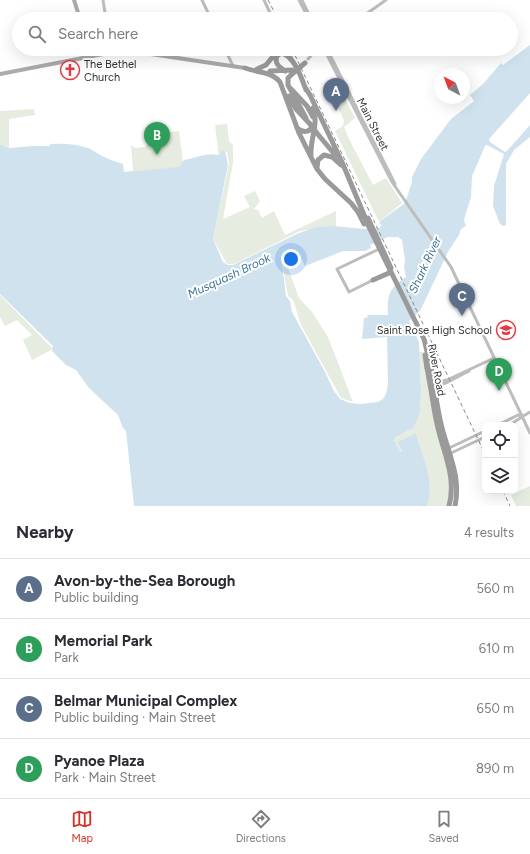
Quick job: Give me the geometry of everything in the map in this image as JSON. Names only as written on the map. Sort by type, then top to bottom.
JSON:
[{"type":"highway","points":[[257,69],[266,65],[273,56]]},
{"type":"highway","points":[[277,56],[277,64],[285,71]]},
{"type":"highway","points":[[288,56],[292,58],[314,111],[315,125],[310,143],[311,158]]},
{"type":"highway","points":[[306,61],[292,72],[288,80],[290,89],[310,124]]},
{"type":"highway","points":[[245,68],[292,72]]},
{"type":"highway","points":[[245,68],[269,74],[279,80],[297,127],[317,169],[325,179],[351,203],[367,223],[381,245],[391,266],[391,270],[386,276],[373,280]]},
{"type":"highway","points":[[270,71],[276,74],[283,81],[294,106],[335,154],[343,167]]},
{"type":"highway","points":[[305,87],[343,167],[367,223],[424,339],[429,368]]},
{"type":"highway","points":[[290,89],[310,109],[313,120],[313,126],[309,131],[302,132],[297,127]]},
{"type":"highway","points":[[317,169],[318,160],[324,156],[332,157],[343,167]]},
{"type":"highway","points":[[348,178],[367,223]]},
{"type":"highway","points":[[340,192],[350,194],[352,186]]},
{"type":"highway","name":"River Road","points":[[367,223],[377,250],[419,336],[424,350],[429,368],[437,422],[456,477],[456,506]]},
{"type":"highway","name":"River Road","points":[[447,452],[452,478],[452,491],[449,506]]},
{"type":"main road","points":[[74,0],[78,12]]},
{"type":"main road","points":[[0,74],[99,56]]},
{"type":"main road","points":[[167,56],[245,68]]},
{"type":"street","points":[[103,0],[105,12]]},
{"type":"street","points":[[202,0],[208,12]]},
{"type":"street","points":[[264,0],[270,12]]},
{"type":"street","points":[[300,0],[306,12]]},
{"type":"street","points":[[369,12],[386,0]]},
{"type":"street","points":[[228,56],[233,66]]},
{"type":"street","points":[[306,61],[311,56]]},
{"type":"street","name":"Main Street","points":[[329,56],[396,186],[448,262],[530,433]]},
{"type":"street","points":[[373,280],[349,292],[337,269],[377,250]]},
{"type":"street","points":[[432,386],[494,358]]},
{"type":"street","points":[[516,422],[520,420],[522,416],[530,412]]},
{"type":"street","points":[[504,422],[518,415],[522,416]]},
{"type":"street","points":[[447,452],[482,433]]},
{"type":"street","points":[[447,452],[482,438]]},
{"type":"shaded area","points":[[343,95],[355,118],[344,127],[373,185],[386,178],[402,203],[380,221],[378,220],[335,131],[343,126],[344,121],[335,100]]},
{"type":"shaded area","points":[[34,109],[35,115],[9,119],[9,148],[0,144],[0,111]]},
{"type":"shaded area","points":[[227,124],[229,141],[233,145],[233,162],[223,219],[250,207],[244,196],[255,191],[260,201],[254,209],[258,210],[262,218],[274,211],[285,235],[336,211],[336,226],[300,231],[234,264],[227,264],[213,239],[229,164],[227,152],[224,151],[219,156],[215,125]]},
{"type":"shaded area","points":[[179,131],[183,162],[180,169],[135,174],[124,172],[133,171],[131,145],[135,148],[145,147],[157,134]]},
{"type":"shaded area","points":[[293,256],[296,259],[287,265],[299,298],[312,312],[328,337],[353,402],[341,398],[301,325],[293,300],[288,296],[282,263]]},
{"type":"shaded area","points":[[0,295],[53,349],[32,360],[23,340],[32,335],[17,320],[5,326],[0,317]]},
{"type":"shaded area","points":[[419,352],[424,352],[434,423],[450,476],[450,490],[447,506],[427,506],[430,488],[429,478],[416,433],[402,451],[399,452],[394,440],[397,436],[410,430],[416,423],[418,417],[421,399]]},
{"type":"shaded area","points":[[530,486],[530,506],[516,506],[511,495],[518,494],[518,492]]},
{"type":"water","points":[[530,45],[530,93],[489,139],[490,142],[505,152],[530,125],[530,137],[514,150],[506,164],[506,225],[503,226],[500,224],[493,206],[494,186],[504,154],[487,145],[485,146],[472,176],[471,197],[464,220],[466,226],[461,229],[459,235],[448,252],[420,311],[409,321],[419,342],[421,391],[420,412],[412,429],[396,437],[394,440],[400,452],[402,451],[398,442],[416,433],[429,478],[430,488],[427,506],[134,506],[126,431],[123,428],[118,415],[89,388],[76,370],[66,365],[52,351],[53,346],[0,294],[0,144],[9,148],[49,146],[51,144],[70,144],[88,148],[102,156],[123,164],[124,172],[179,167],[184,160],[205,155],[218,155],[222,151],[225,151],[228,165],[213,239],[223,262],[228,265],[233,265],[299,233],[317,227],[333,226],[364,229],[380,228],[381,225],[379,222],[405,203],[412,182],[412,177],[421,159],[451,119],[474,101],[470,95],[483,84],[501,63],[503,65],[515,56],[518,56],[518,54]],"holes":[[[388,237],[398,237],[402,240],[405,260],[404,267],[406,277],[400,281],[390,293],[388,315],[367,315],[368,317],[364,318],[362,339],[387,337],[388,384],[386,394],[383,399],[378,402],[361,404],[350,403],[340,399],[334,391],[292,312],[290,301],[286,296],[282,264],[299,254],[305,266],[343,251],[365,251],[371,248],[370,245]]]},
{"type":"railway","points":[[268,0],[274,12]]},
{"type":"railway","points":[[295,56],[482,448]]},
{"type":"railway","points":[[504,494],[510,506]]},
{"type":"place","name":"The Bethel Church","points":[[70,70]]},
{"type":"place","name":"Avon-by-the-Sea Borough","points":[[336,111]]},
{"type":"place","name":"Memorial Park","points":[[157,155]]},
{"type":"place","name":"Belmar Municipal Complex","points":[[462,316]]},
{"type":"place","name":"Saint Rose High School","points":[[506,330]]},
{"type":"place","name":"Pyanoe Plaza","points":[[499,391]]},
{"type":"water label","name":"Shark River","points":[[425,265]]},
{"type":"water label","name":"Musquash Brook","points":[[229,276]]}]
